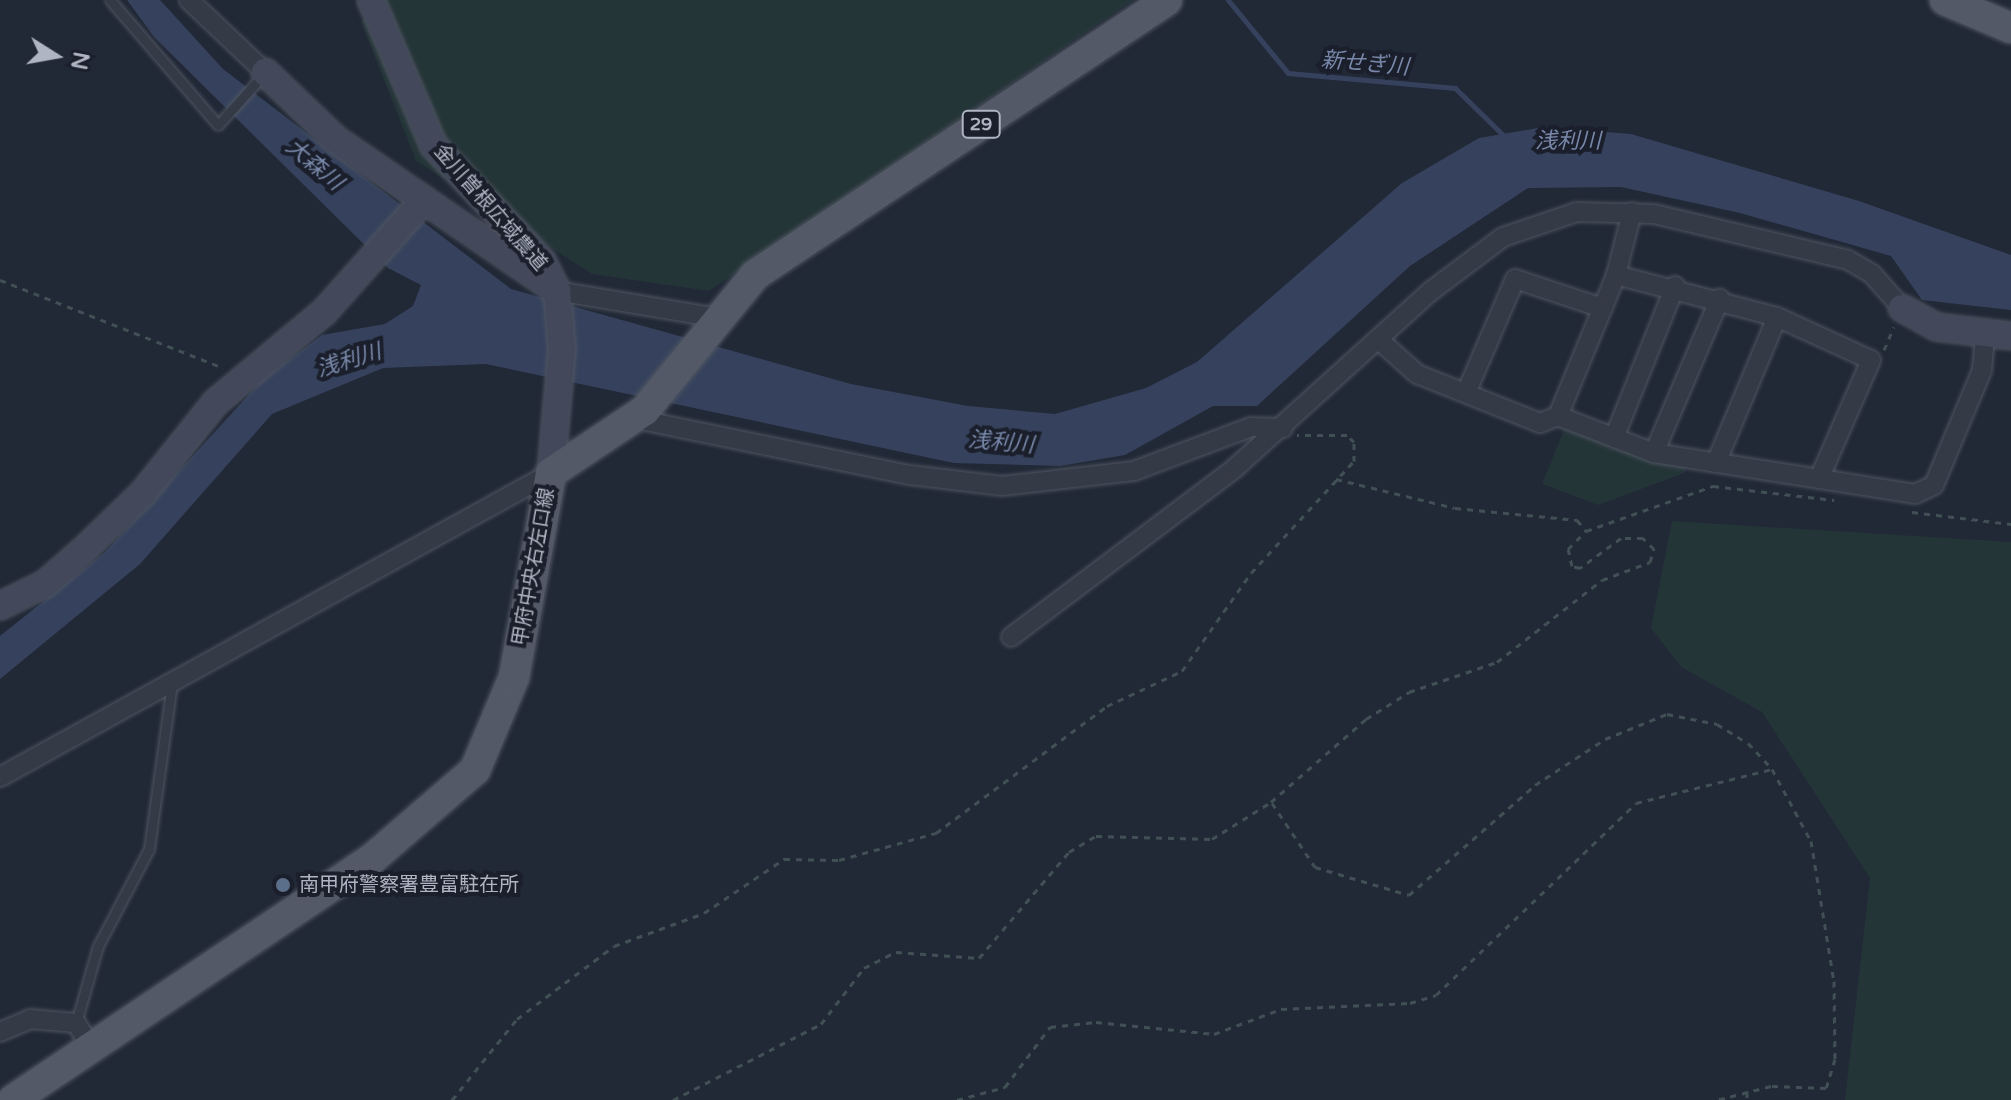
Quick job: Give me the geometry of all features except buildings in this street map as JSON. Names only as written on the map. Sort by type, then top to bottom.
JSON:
[{"type":"main road","name":"甲府中央右左口線","points":[[13,1100],[373,858],[475,770],[514,677],[551,473],[640,415],[755,275],[1167,0]]},
{"type":"main road","points":[[1945,0],[2011,28]]},
{"type":"street","points":[[189,0],[335,139],[504,260],[557,291],[715,324]]},
{"type":"street","name":"金川曽根広域農道","points":[[371,0],[434,146],[523,242],[557,291],[562,349],[551,473]]},
{"type":"street","points":[[0,606],[45,584],[84,550],[144,492],[215,403],[250,377],[325,311],[424,200]]},
{"type":"street","points":[[1011,637],[1283,428],[1379,340],[1503,237],[1577,212],[1632,212],[1848,260],[1872,274],[1902,308],[1936,327],[1998,334],[1934,485],[1915,494],[1654,453],[1558,416],[1540,423],[1417,374],[1379,340]]},
{"type":"street","points":[[1558,416],[1616,275],[1632,212]]},
{"type":"street","points":[[504,260],[523,242]]},
{"type":"street","points":[[1616,275],[1720,298],[1777,317],[1871,360],[1819,479]]},
{"type":"street","points":[[1466,393],[1515,279],[1602,308]]},
{"type":"street","points":[[1614,438],[1675,286]]},
{"type":"street","points":[[1654,453],[1720,298]]},
{"type":"street","points":[[1716,463],[1777,317]]},
{"type":"street","points":[[640,415],[924,477],[1002,486],[1134,471],[1251,427],[1283,428]]},
{"type":"street","points":[[0,777],[551,473]]},
{"type":"street","points":[[0,1032],[30,1019],[76,1023],[92,1049]]},
{"type":"lane","points":[[110,0],[218,125],[265,72]]},
{"type":"lane","points":[[76,1023],[98,946],[149,849],[172,680]]},
{"type":"path","points":[[0,280],[250,377]]},
{"type":"path","points":[[1871,360],[1880,360],[1902,308]]},
{"type":"path","points":[[452,1100],[517,1019],[614,946],[704,913],[784,859],[839,860],[936,833],[1107,706],[1182,671],[1251,573],[1354,461],[1354,442],[1347,435],[1301,437],[1283,428]]},
{"type":"path","points":[[1336,479],[1455,508],[1577,520],[1586,531]]},
{"type":"path","points":[[673,1100],[821,1024],[864,968],[896,952],[979,958],[1069,852],[1096,836],[1212,839],[1271,802],[1366,719],[1409,692],[1497,662],[1602,580],[1650,562],[1654,549],[1643,538],[1621,538],[1580,568],[1572,566],[1568,549],[1586,531],[1713,486],[1837,501]]},
{"type":"path","points":[[1899,510],[2011,524]]},
{"type":"path","points":[[1271,802],[1315,867],[1409,895],[1535,785],[1605,739],[1667,714],[1717,724],[1772,769],[1811,841],[1823,889],[1835,1059],[1826,1088],[1747,1091],[1717,1100]]},
{"type":"path","points":[[957,1100],[1005,1087],[1050,1027],[1096,1022],[1214,1034],[1281,1009],[1410,1003],[1436,995],[1636,803],[1772,769]]},
{"type":"path","points":[[1747,1091],[1747,1100]]},
{"type":"shaded area","points":[[380,0],[1133,0],[709,291],[592,274],[416,161],[361,22]]},
{"type":"shaded area","points":[[1566,425],[1686,466],[1684,473],[1598,505],[1542,484]]},
{"type":"shaded area","points":[[1672,521],[2011,542],[2011,1100],[1845,1100],[1870,878],[1762,712],[1681,667],[1651,628]]},
{"type":"water","points":[[127,0],[160,0],[223,69],[511,289],[851,384],[968,406],[1055,414],[1146,388],[1197,362],[1402,183],[1479,138],[1544,127],[1631,134],[1859,201],[2011,255],[2011,310],[1922,300],[1891,256],[1740,213],[1621,187],[1528,188],[1410,266],[1257,406],[1213,406],[1125,455],[1060,466],[954,463],[486,364],[383,368],[272,414],[140,564],[0,679],[0,636],[105,552],[263,379],[322,335],[385,324],[413,306],[421,285],[388,268],[154,37]]},
{"type":"waterway","name":"新せぎ川","points":[[1228,0],[1288,73],[1455,88],[1504,136]]},
{"type":"place","name":"南甲府警察署豊富駐在所","points":[[283,885]]},
{"type":"water label","name":"浅利川","points":[[1568,142]]},
{"type":"water label","name":"大森川","points":[[314,165]]},
{"type":"water label","name":"浅利川","points":[[349,361]]},
{"type":"water label","name":"浅利川","points":[[1001,443]]}]
